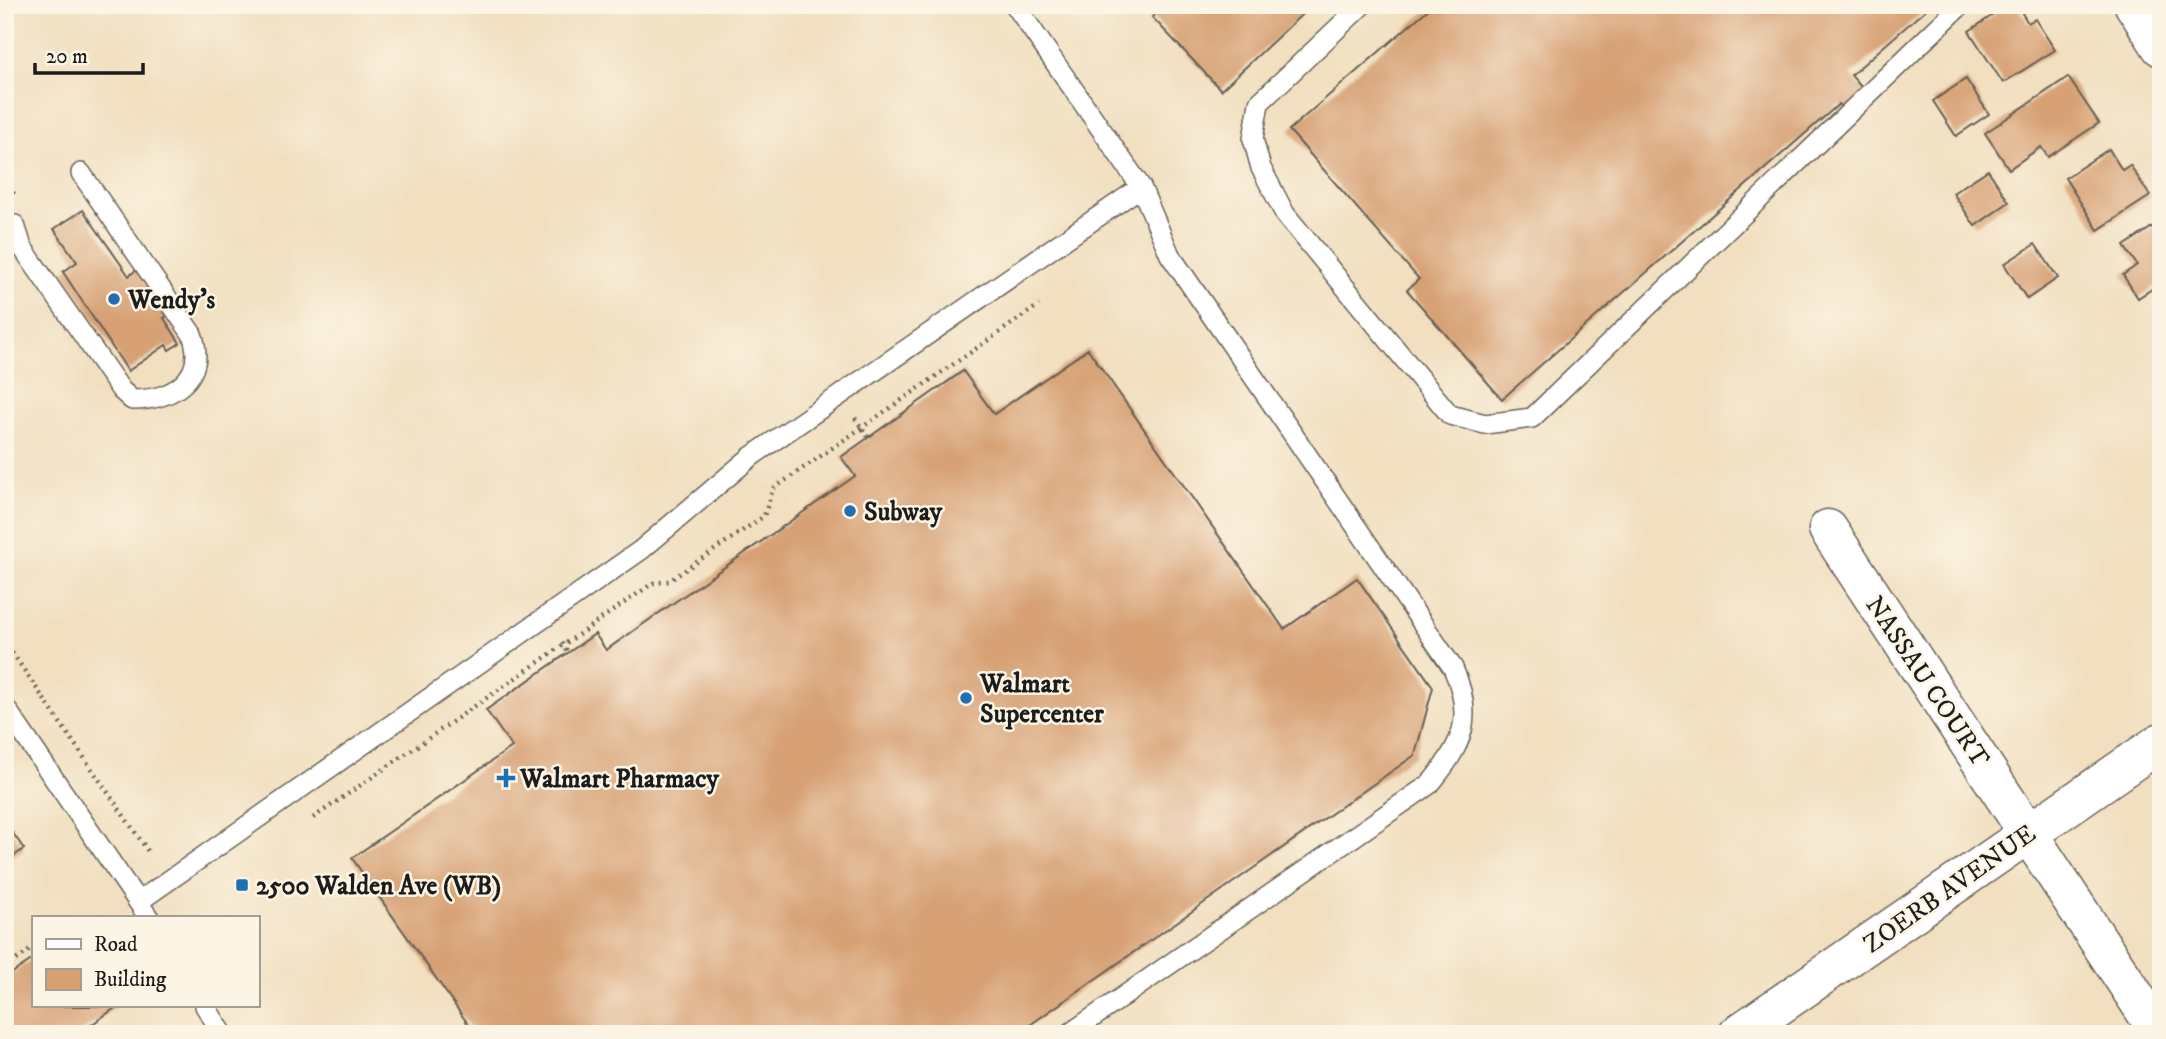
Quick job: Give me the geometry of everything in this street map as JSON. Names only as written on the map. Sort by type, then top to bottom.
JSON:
[{"type":"street","points":[[2134,5],[2161,47]]},
{"type":"street","name":"NASSAU COURT","points":[[1828,529],[2160,1034]]},
{"type":"street","name":"ZOERB AVENUE","points":[[1738,1034],[2161,742]]},
{"type":"lane","points":[[1015,5],[1141,187],[1170,255],[1453,668],[1464,692],[1465,723],[1454,755],[1430,784],[1069,1034]]},
{"type":"lane","points":[[1362,5],[1259,103],[1253,139],[1261,168],[1285,214],[1450,415],[1485,424],[1532,418],[1961,5]]},
{"type":"lane","points":[[15,225],[28,257],[121,390],[132,400],[152,400],[187,380],[197,365],[198,350],[192,334],[81,173]]},
{"type":"lane","points":[[5,707],[143,910],[641,550],[752,456],[1141,187]]},
{"type":"lane","points":[[206,1007],[223,1034]]},
{"type":"path","points":[[5,181],[17,198]]},
{"type":"path","points":[[311,820],[653,583],[669,581],[740,533],[764,516],[773,489],[1039,305]]},
{"type":"path","points":[[849,409],[868,437]]},
{"type":"path","points":[[735,528],[740,533]]},
{"type":"path","points":[[5,633],[11,651],[148,850]]},
{"type":"path","points":[[5,968],[32,949]]},
{"type":"building","points":[[1164,5],[1312,5],[1221,90],[1152,17]]},
{"type":"building","points":[[1433,5],[1931,5],[1851,75],[1866,93],[1845,112],[1839,104],[1502,399],[1407,290],[1419,279],[1289,130]]},
{"type":"building","points":[[2008,5],[2017,5],[2028,23],[2035,19],[2055,50],[2003,83],[1969,31]]},
{"type":"building","points":[[2068,77],[2099,123],[2048,157],[2041,147],[2009,169],[1985,133]]},
{"type":"building","points":[[1966,79],[1989,114],[1956,136],[1933,101]]},
{"type":"building","points":[[2109,149],[2122,170],[2130,165],[2150,196],[2098,230],[2065,178]]},
{"type":"building","points":[[1988,170],[2009,202],[1975,226],[1953,193]]},
{"type":"building","name":"Wendy's","points":[[83,210],[129,276],[136,270],[148,288],[142,292],[155,310],[161,307],[167,316],[164,318],[180,343],[169,350],[166,345],[128,371],[63,272],[77,262],[54,229]]},
{"type":"building","points":[[2161,221],[2161,283],[2138,298],[2123,275],[2137,265],[2124,246]]},
{"type":"building","points":[[2035,244],[2058,278],[2027,299],[2004,264]]},
{"type":"building","name":"Walmart Supercenter","points":[[1088,349],[1284,629],[1357,578],[1433,687],[1415,755],[1017,1034],[475,1034],[352,858],[512,747],[486,710],[595,634],[606,650],[855,476],[841,457],[963,371],[994,414]]},
{"type":"building","points":[[5,822],[24,849],[5,862]]},
{"type":"building","points":[[32,960],[32,1007],[117,1007],[78,1034],[5,1034],[5,978]]},
{"type":"place","name":"Wendy's","points":[[114,299]]},
{"type":"place","name":"Subway","points":[[850,511]]},
{"type":"place","name":"Walmart Supercenter","points":[[966,698]]},
{"type":"place","name":"Walmart Pharmacy","points":[[506,778]]},
{"type":"place","name":"2500 Walden Ave (WB)","points":[[242,885]]}]
